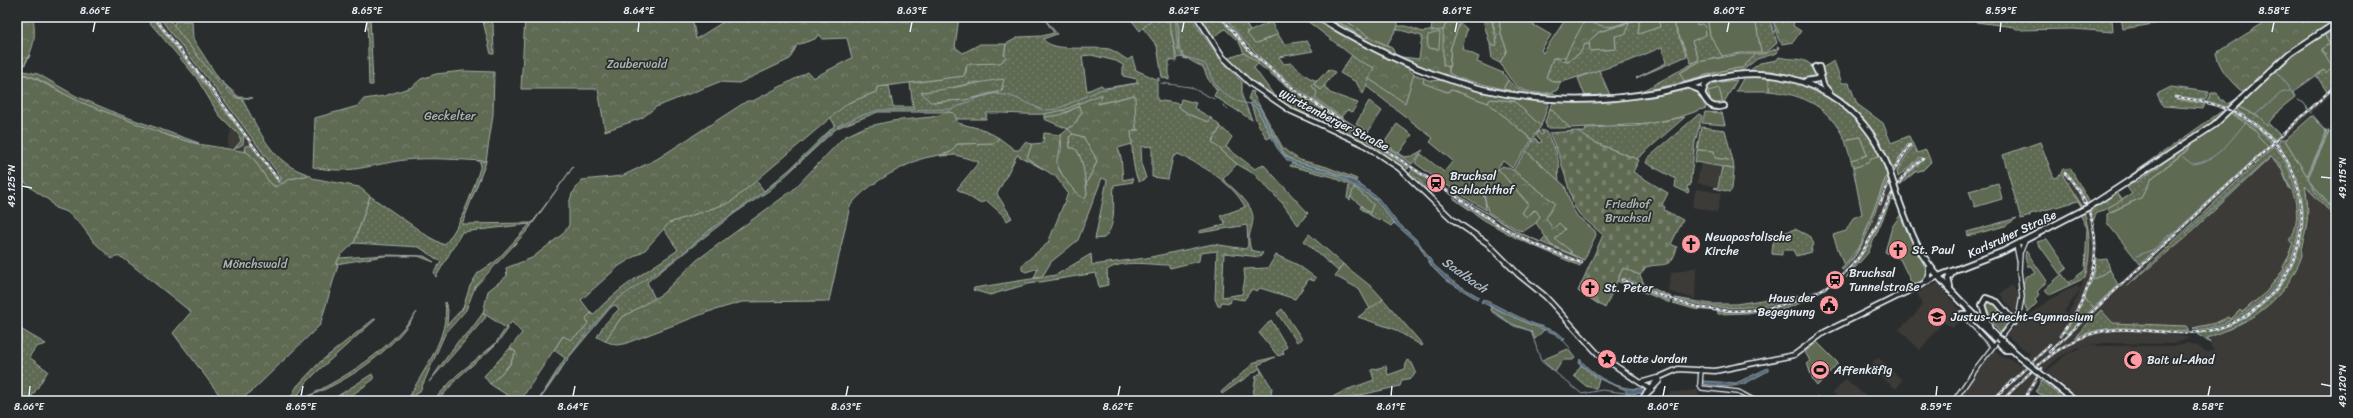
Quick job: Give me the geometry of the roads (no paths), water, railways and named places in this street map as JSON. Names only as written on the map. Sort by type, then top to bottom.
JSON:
[{"type":"main road","name":"Württemberger Straße","points":[[1197,17],[1223,57],[1251,84],[1291,111],[1363,144],[1399,168],[1452,219],[1487,244],[1519,275],[1545,296],[1598,354],[1619,370],[1642,382],[1649,390]]},
{"type":"main road","points":[[1318,17],[1361,43],[1410,67],[1471,87],[1510,95],[1554,99],[1585,99],[1645,94],[1734,76],[1764,74],[1802,81],[1830,94],[1842,102],[1865,126],[1880,149],[1888,167],[1907,223],[1928,264],[1996,338]]},
{"type":"main road","name":"Karlsruher Straße","points":[[1939,276],[2017,245],[2099,201],[2214,125],[2289,54],[2336,23]]},
{"type":"main road","points":[[1802,81],[1818,79],[1819,74],[1817,67],[1823,85],[1830,94]]},
{"type":"main road","points":[[1702,94],[1705,85],[1711,80]]},
{"type":"main road","points":[[1688,86],[1700,90],[1708,104],[1715,107],[1724,106]]},
{"type":"main road","points":[[1923,285],[1929,276],[1928,264]]},
{"type":"main road","points":[[1952,290],[1948,279],[1956,270]]},
{"type":"main road","points":[[1640,401],[1660,377],[1666,373],[1683,368],[1724,369],[1794,355],[1826,332],[1939,276]]},
{"type":"main road","points":[[1990,330],[1982,305],[1986,298],[1997,302],[2014,322]]},
{"type":"main road","points":[[1962,314],[1969,314],[2000,342],[2075,401]]},
{"type":"main road","points":[[1649,390],[1666,373]]},
{"type":"main road","points":[[1642,382],[1660,377]]},
{"type":"street","points":[[2018,258],[2025,241]]},
{"type":"street","points":[[2017,245],[2020,252]]},
{"type":"street","points":[[1954,401],[1992,346],[2014,322],[2019,313],[2022,298],[2017,245]]},
{"type":"street","points":[[2005,250],[2013,251],[2018,258]]},
{"type":"street","points":[[1962,314],[1992,346]]},
{"type":"street","points":[[1701,369],[1700,385],[1704,389],[1738,392],[1755,401]]},
{"type":"water","points":[[1250,102],[1259,106],[1278,146],[1285,156],[1296,162],[1324,169],[1355,181],[1378,198],[1396,221],[1418,241],[1434,265],[1452,281],[1479,297],[1477,299],[1444,279],[1432,267],[1419,245],[1394,223],[1375,199],[1336,175],[1297,165],[1287,160],[1277,148],[1257,108],[1251,105]]},
{"type":"water","points":[[1483,299],[1529,322],[1557,332],[1565,339],[1562,341],[1556,334],[1529,324],[1481,302]]},
{"type":"water","points":[[1580,359],[1593,372],[1608,382],[1626,388],[1644,388],[1642,393],[1626,394],[1626,390],[1599,379],[1579,363]]},
{"type":"water","points":[[1768,368],[1768,371],[1744,384],[1727,387],[1703,384],[1702,381],[1736,383]]},
{"type":"waterway","name":"Saalbach","points":[[1175,17],[1179,52],[1205,64],[1213,81],[1224,94],[1239,102],[1250,104]]},
{"type":"waterway","points":[[1771,17],[1779,33]]},
{"type":"waterway","points":[[2277,71],[2295,97]]},
{"type":"waterway","points":[[1046,110],[1057,109],[1100,90],[1139,83]]},
{"type":"waterway","points":[[1161,83],[1190,87],[1214,99]]},
{"type":"waterway","points":[[2323,96],[2336,83]]},
{"type":"waterway","points":[[2255,115],[2281,93],[2290,91]]},
{"type":"waterway","points":[[838,126],[859,116],[879,110],[952,109],[990,93],[1011,96],[1043,110]]},
{"type":"waterway","points":[[2298,100],[2304,103],[2308,110]]},
{"type":"waterway","points":[[1223,105],[1228,109]]},
{"type":"waterway","points":[[2313,115],[2327,132],[2308,178],[2315,192],[2331,208]]},
{"type":"waterway","points":[[2183,157],[2192,164],[2200,163],[2208,159],[2222,149],[2245,123]]},
{"type":"waterway","points":[[683,253],[711,229],[784,177],[834,128]]},
{"type":"waterway","points":[[2186,233],[2271,156],[2280,164],[2290,188]]},
{"type":"waterway","points":[[2137,256],[2154,249],[2176,230]]},
{"type":"waterway","points":[[589,330],[614,302],[680,255]]},
{"type":"waterway","points":[[1490,305],[1492,312],[1514,326],[1531,331],[1541,361],[1582,394],[1602,390],[1625,393]]},
{"type":"waterway","points":[[538,401],[586,333]]},
{"type":"waterway","name":"Saalbach","points":[[1563,340],[1570,348]]},
{"type":"waterway","name":"Saalbach","points":[[1817,397],[1823,401]]},
{"type":"railway","points":[[154,17],[219,99],[279,181]]},
{"type":"railway","points":[[1221,17],[1250,51],[1295,90],[1499,225],[1534,244],[1582,263]]},
{"type":"railway","points":[[2049,352],[2336,85]]},
{"type":"railway","points":[[2002,401],[2041,363],[2052,354],[2075,340],[2088,335],[2112,330],[2184,333],[2204,331],[2224,326],[2242,318],[2258,307],[2272,294],[2283,278],[2293,260],[2299,241],[2302,215],[2301,202],[2295,177],[2290,165],[2276,144],[2266,133],[2243,116],[2230,110],[2204,102],[2175,97]]},
{"type":"railway","points":[[1880,204],[1893,172],[1910,145]]},
{"type":"railway","points":[[1622,280],[1678,302],[1697,307],[1719,310],[1743,310],[1767,308],[1790,303],[1812,294],[1832,283],[1850,268],[1871,237],[1888,201],[1902,178],[1923,159]]},
{"type":"railway","points":[[2060,336],[2084,296],[2091,276],[2095,255],[2094,234],[2090,214],[2080,193],[2065,173]]},
{"type":"railway","points":[[2010,383],[2050,345]]},
{"type":"railway","points":[[2025,398],[2042,368]]},
{"type":"railway","points":[[1992,401],[2013,380]]},
{"type":"place","name":"Bruchsal Schlachthof","points":[[1436,183]]},
{"type":"place","name":"Neuapostolische Kirche","points":[[1691,244]]},
{"type":"place","name":"St. Paul","points":[[1898,250]]},
{"type":"place","name":"Bruchsal Tunnelstraße","points":[[1835,280]]},
{"type":"place","name":"St. Peter","points":[[1590,288]]},
{"type":"place","name":"Haus der Begegnung","points":[[1829,305]]},
{"type":"place","name":"Justus-Knecht-Gymnasium","points":[[1937,317]]},
{"type":"place","name":"Lotte Jordan","points":[[1607,359]]},
{"type":"place","name":"Bait ul-Ahad","points":[[2133,360]]},
{"type":"place","name":"Affenkäfig","points":[[1820,370]]},
{"type":"park label","name":"Zauberwald","points":[[637,64]]},
{"type":"park label","name":"Geckelter","points":[[450,116]]},
{"type":"park label","name":"Friedhof Bruchsal","points":[[1628,211]]},
{"type":"park label","name":"Mönchswald","points":[[255,264]]}]
